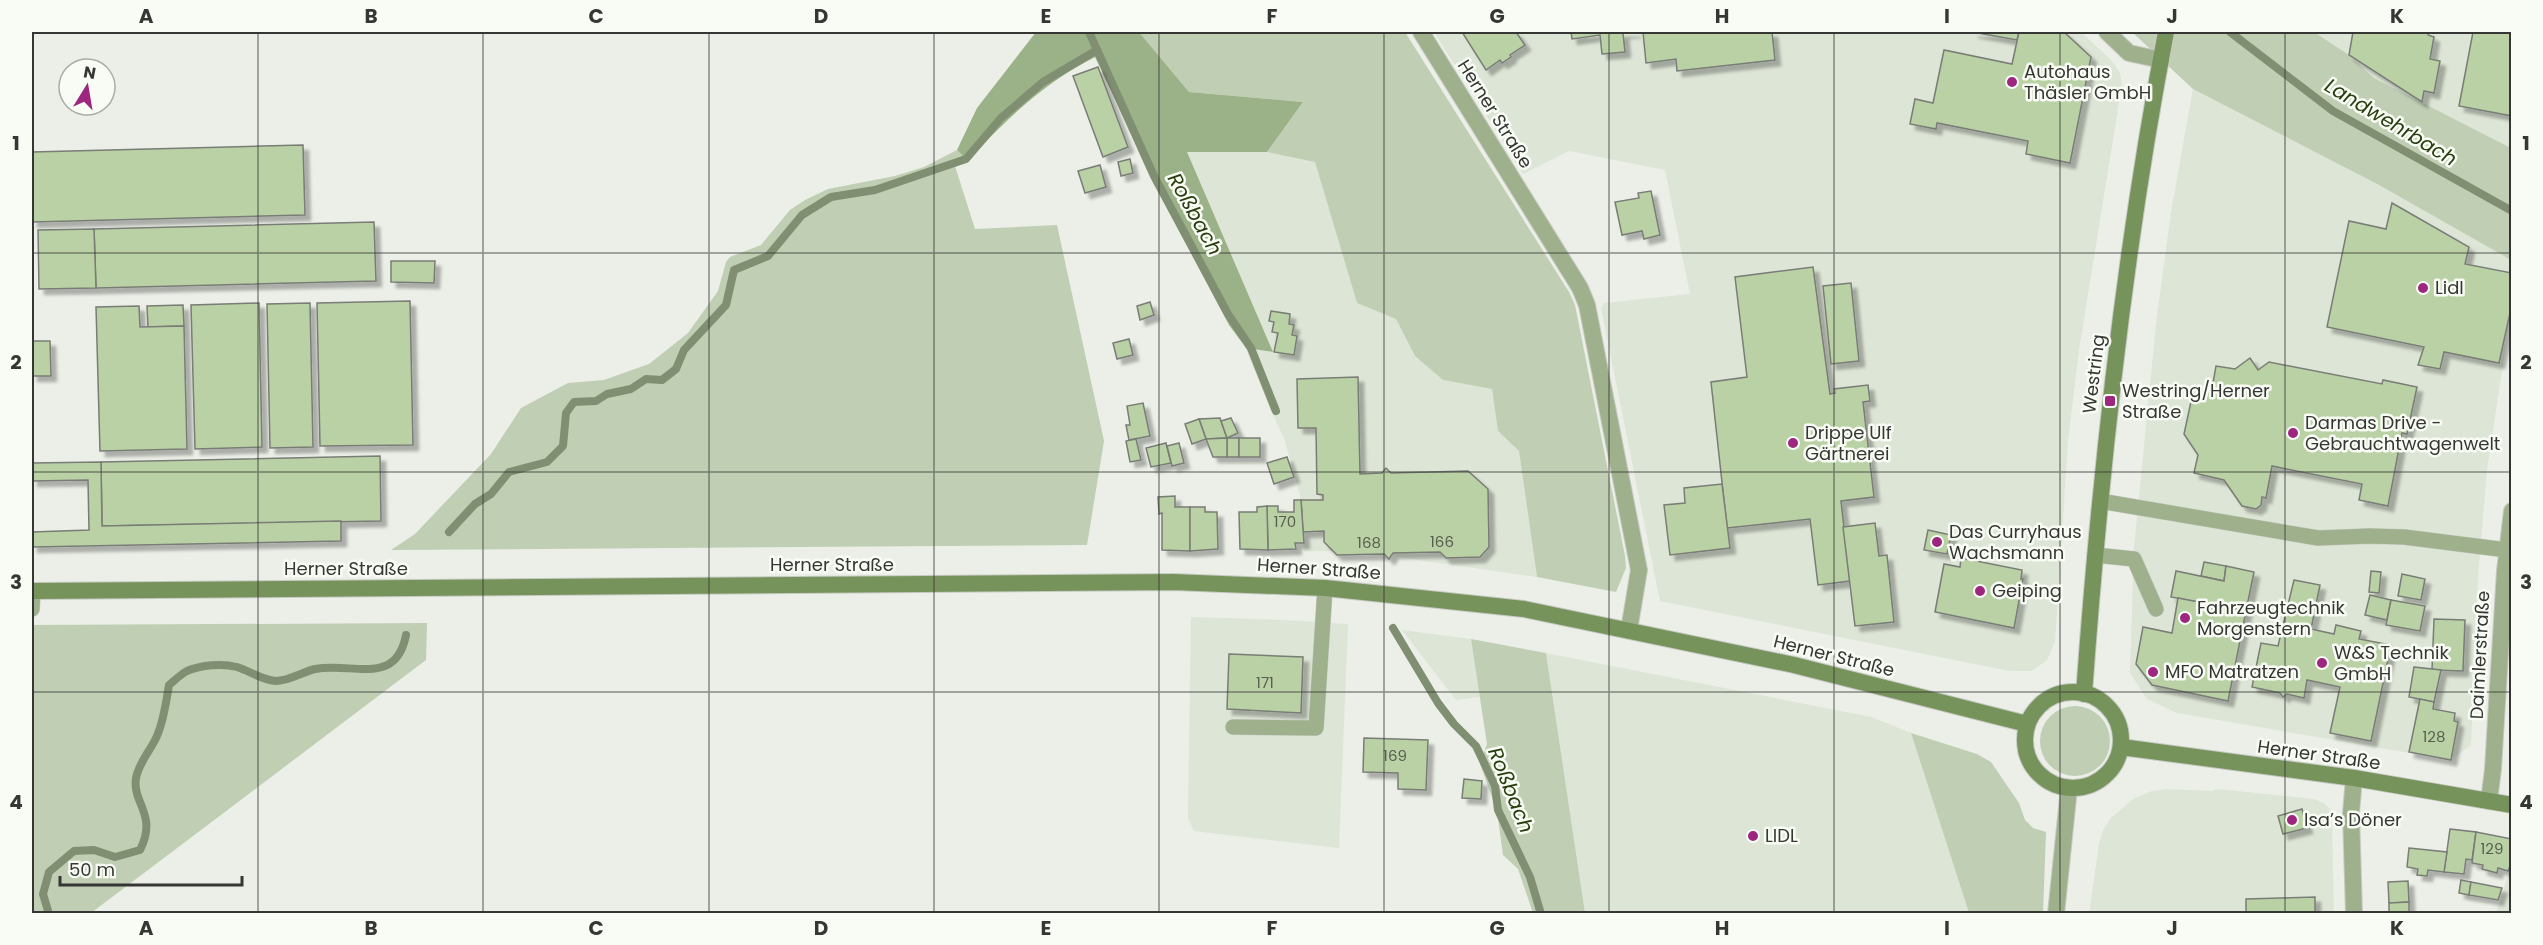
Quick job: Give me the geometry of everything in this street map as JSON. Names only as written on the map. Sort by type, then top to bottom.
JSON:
[{"type":"main road","name":"Westring","points":[[2084,694],[2100,501],[2124,282],[2165,36]]},
{"type":"main road","name":"Herner Straße","points":[[32,591],[1152,582],[1325,588],[1515,608],[1629,630],[1794,665],[2027,724]]},
{"type":"main road","points":[[2065,693],[2084,694],[2098,699],[2115,716],[2120,727],[2121,747],[2115,765],[2106,776],[2093,784],[2079,789],[2054,785],[2045,780],[2031,765],[2025,745],[2027,724],[2034,711],[2045,701],[2065,693]]},
{"type":"main road","name":"Herner Straße","points":[[2121,747],[2354,778],[2511,805]]},
{"type":"street","name":"Herner Straße","points":[[1421,32],[1580,288],[1587,305],[1639,570],[1629,630]]},
{"type":"street","points":[[2107,32],[2130,53],[2161,60]]},
{"type":"street","name":"Daimlerstraße","points":[[2489,801],[2511,511]]},
{"type":"street","points":[[2354,778],[2351,813],[2354,914]]},
{"type":"street","points":[[2056,914],[2068,788]]},
{"type":"lane","points":[[2100,501],[2318,538],[2404,537],[2507,550]]},
{"type":"lane","points":[[2095,555],[2134,559],[2156,609]]},
{"type":"lane","points":[[1233,727],[1316,728],[1325,588]]},
{"type":"lane","points":[[32,591],[32,609]]},
{"type":"shaded area","points":[[1434,32],[2081,32],[2111,60],[2120,73],[2122,84],[2079,350],[2068,441],[2055,642],[2047,660],[2032,671],[2009,671],[1660,601],[1601,308],[1604,303],[1690,294],[1665,170],[1569,151],[1523,174]]},
{"type":"shaded area","points":[[2314,32],[2511,32],[2511,148],[2374,78],[2349,55]]},
{"type":"shaded area","points":[[2193,89],[2379,185],[2511,260],[2511,311],[2487,470],[2478,577],[2471,745],[2451,760],[2177,713],[2147,699],[2130,673],[2134,548],[2156,324],[2171,212]]},
{"type":"shaded area","points":[[1186,151],[1267,152],[1315,162],[1357,303],[1396,319],[1415,356],[1443,380],[1492,389],[1498,431],[1519,451],[1537,577],[1391,556],[1389,559],[1385,555],[1337,555],[1332,551],[1304,551],[1300,495],[1284,438],[1272,413],[1280,409],[1255,349],[1273,352]]},
{"type":"shaded area","points":[[1191,617],[1348,624],[1339,848],[1194,831],[1188,818]]},
{"type":"shaded area","points":[[1402,630],[1471,639],[1480,697],[1456,700]]},
{"type":"shaded area","points":[[1546,653],[1871,717],[1911,733],[1969,913],[1585,913]]},
{"type":"shaded area","points":[[2167,789],[2212,791],[2217,789],[2314,799],[2324,803],[2330,809],[2332,824],[2334,913],[2089,914],[2103,830],[2111,818],[2133,799],[2152,791]]},
{"type":"shaded area","points":[[2511,866],[2511,913],[2496,913]]},
{"type":"green space","points":[[1036,32],[1139,32],[1189,92],[1303,102],[1267,152],[1187,152],[1273,352],[1246,348],[1229,325],[1161,196],[1095,57],[1042,90],[968,161],[957,150],[977,108]]},
{"type":"green space","points":[[1139,32],[1405,32],[1575,305],[1625,556],[1626,568],[1616,592],[1537,577],[1519,451],[1498,431],[1492,389],[1443,380],[1415,356],[1396,319],[1357,303],[1315,162],[1267,152],[1303,102],[1189,92]]},
{"type":"green space","points":[[2132,32],[2314,32],[2349,55],[2374,78],[2511,148],[2511,260],[2379,185],[2193,89]]},
{"type":"green space","points":[[957,150],[968,161],[955,166],[975,229],[1057,225],[1104,441],[1087,545],[391,550],[415,534],[491,454],[521,408],[568,383],[604,380],[649,364],[688,333],[718,291],[726,262],[730,257],[761,245],[790,210],[828,189],[895,176],[924,167]]},
{"type":"green space","points":[[1246,348],[1255,349],[1280,409],[1272,413]]},
{"type":"green space","points":[[427,623],[426,660],[91,913],[32,913],[32,625]]},
{"type":"green space","points":[[1471,639],[1546,653],[1585,913],[1533,913],[1518,869],[1503,855],[1497,811],[1480,764],[1487,744]]},
{"type":"green space","points":[[2082,706],[2095,712],[2104,721],[2108,727],[2110,741],[2108,755],[2100,766],[2089,774],[2068,776],[2050,766],[2042,755],[2040,734],[2050,716],[2061,708]]},
{"type":"green space","points":[[1911,733],[1977,754],[1991,762],[2019,803],[2025,820],[2033,828],[2046,832],[2043,913],[1969,913]]},
{"type":"building","points":[[1462,32],[1516,32],[1525,45],[1502,63],[1500,60],[1486,70]]},
{"type":"building","points":[[1571,32],[1636,32],[1623,33],[1625,52],[1602,54],[1600,35],[1572,39]]},
{"type":"building","points":[[1643,32],[1772,32],[1775,60],[1677,71],[1676,59],[1646,63]]},
{"type":"building","points":[[1972,32],[2019,32],[2017,40]]},
{"type":"building","name":"Autohaus Thäsler GmbH","points":[[2019,32],[2064,32],[2091,57],[2070,163],[2026,154],[2028,141],[1937,123],[1936,129],[1910,124],[1915,99],[1933,103],[1944,50],[2012,64]]},
{"type":"building","points":[[2353,32],[2428,32],[2428,35],[2434,37],[2430,59],[2440,61],[2434,93],[2424,91],[2422,102],[2349,55]]},
{"type":"building","points":[[2473,32],[2512,32],[2512,116],[2459,106]]},
{"type":"building","points":[[1098,67],[1128,147],[1103,157],[1073,76]]},
{"type":"building","points":[[303,145],[305,215],[32,222],[32,152]]},
{"type":"building","points":[[1130,159],[1133,173],[1121,176],[1118,162]]},
{"type":"building","points":[[1100,165],[1106,187],[1085,193],[1078,171]]},
{"type":"building","points":[[1651,191],[1660,235],[1644,239],[1642,231],[1622,235],[1615,202],[1639,198],[1638,193]]},
{"type":"building","name":"Lidl","points":[[2392,203],[2469,247],[2465,264],[2512,273],[2512,304],[2499,363],[2444,352],[2440,369],[2418,365],[2424,347],[2327,327],[2349,221],[2386,229]]},
{"type":"building","points":[[374,222],[376,281],[96,288],[94,229]]},
{"type":"building","points":[[94,229],[96,288],[39,289],[38,230]]},
{"type":"building","points":[[391,261],[435,261],[434,283],[391,282]]},
{"type":"building","name":"Drippe Ulf Gärtnerei","points":[[1813,267],[1830,394],[1835,393],[1834,389],[1868,385],[1870,401],[1863,402],[1874,497],[1841,501],[1850,581],[1818,585],[1810,519],[1727,528],[1711,382],[1747,377],[1735,277]]},
{"type":"building","points":[[1851,283],[1859,361],[1831,364],[1823,286]]},
{"type":"building","points":[[410,301],[413,445],[320,446],[317,303]]},
{"type":"building","points":[[1150,302],[1154,315],[1140,320],[1137,306]]},
{"type":"building","points":[[259,303],[262,447],[195,449],[191,305]]},
{"type":"building","points":[[310,303],[313,447],[270,448],[267,304]]},
{"type":"building","points":[[183,305],[184,326],[148,327],[147,306]]},
{"type":"building","points":[[139,306],[140,327],[184,326],[187,449],[100,451],[96,307]]},
{"type":"building","points":[[1271,311],[1290,314],[1289,324],[1294,325],[1292,335],[1297,336],[1294,355],[1274,352],[1278,333],[1272,332],[1274,322],[1269,321]]},
{"type":"building","points":[[1129,339],[1133,355],[1117,359],[1113,343]]},
{"type":"building","points":[[32,341],[50,341],[51,376],[32,376]]},
{"type":"building","name":"Darmas Drive - Gebrauchtwagenwelt","points":[[2250,358],[2258,370],[2269,362],[2382,384],[2383,380],[2417,387],[2407,434],[2402,433],[2388,506],[2359,500],[2362,484],[2272,466],[2266,498],[2262,497],[2261,505],[2256,509],[2242,506],[2224,480],[2194,473],[2198,455],[2184,434],[2192,397],[2213,383],[2216,366],[2235,369]]},
{"type":"building","points":[[1358,377],[1360,474],[1382,473],[1386,468],[1391,473],[1468,471],[1488,489],[1489,547],[1480,557],[1446,558],[1440,552],[1393,553],[1389,559],[1384,554],[1337,555],[1324,542],[1324,531],[1303,532],[1301,500],[1323,500],[1323,495],[1317,494],[1316,428],[1298,428],[1297,379]]},
{"type":"building","points":[[1143,403],[1150,436],[1129,440],[1126,425],[1130,425],[1127,406]]},
{"type":"building","points":[[1220,418],[1227,438],[1206,439],[1199,419]]},
{"type":"building","points":[[1231,418],[1238,433],[1227,438],[1221,421]]},
{"type":"building","points":[[1199,419],[1206,439],[1192,444],[1185,424]]},
{"type":"building","points":[[1227,438],[1239,438],[1239,457],[1227,457]]},
{"type":"building","points":[[1227,438],[1227,457],[1213,457],[1206,439]]},
{"type":"building","points":[[1239,438],[1260,438],[1260,457],[1239,457]]},
{"type":"building","points":[[1136,439],[1141,460],[1130,462],[1126,441]]},
{"type":"building","points":[[1166,443],[1171,463],[1151,467],[1146,448]]},
{"type":"building","points":[[1179,443],[1184,463],[1172,466],[1167,446]]},
{"type":"building","points":[[380,456],[381,521],[102,526],[101,462]]},
{"type":"building","points":[[1287,457],[1294,477],[1274,484],[1267,463]]},
{"type":"building","points":[[101,462],[102,526],[341,521],[341,541],[32,547],[32,532],[89,530],[88,480],[32,481],[32,463]]},
{"type":"building","points":[[1722,484],[1730,548],[1670,555],[1664,505],[1685,503],[1684,488]]},
{"type":"building","points":[[1175,496],[1175,507],[1190,507],[1190,551],[1162,550],[1162,513],[1159,514],[1158,497]]},
{"type":"building","points":[[1294,500],[1301,500],[1304,543],[1295,543],[1296,549],[1268,550],[1267,506],[1278,506],[1278,512],[1294,512]]},
{"type":"building","points":[[1267,506],[1268,550],[1240,549],[1239,512],[1257,512],[1257,507]]},
{"type":"building","points":[[1190,507],[1205,507],[1205,512],[1217,512],[1218,549],[1190,551]]},
{"type":"building","points":[[1875,523],[1879,556],[1887,555],[1894,622],[1855,626],[1843,527]]},
{"type":"building","name":"Das Curryhaus Wachsmann","points":[[1928,530],[1951,535],[1947,554],[1924,550]]},
{"type":"building","name":"Geiping","points":[[1961,558],[2022,570],[2021,579],[2023,579],[2014,628],[1935,612],[1944,564],[1960,567]]},
{"type":"building","points":[[2204,562],[2226,566],[2224,581],[2201,576]]},
{"type":"building","points":[[2226,566],[2254,572],[2246,611],[2171,597],[2176,571],[2224,581]]},
{"type":"building","points":[[2371,571],[2381,572],[2379,593],[2369,592]]},
{"type":"building","points":[[2402,574],[2425,579],[2421,600],[2398,596]]},
{"type":"building","name":"W&S Technik GmbH","points":[[2294,580],[2320,585],[2311,629],[2334,634],[2336,625],[2361,631],[2359,639],[2391,645],[2371,741],[2330,733],[2340,687],[2307,680],[2304,698],[2287,694],[2283,697],[2280,693],[2252,687],[2261,643],[2278,646]]},
{"type":"building","points":[[2370,595],[2391,600],[2387,620],[2365,615]]},
{"type":"building","points":[[2178,598],[2246,611],[2228,701],[2152,685],[2136,664],[2143,627],[2172,633]]},
{"type":"building","points":[[2391,600],[2425,606],[2420,631],[2386,625]]},
{"type":"building","points":[[2434,619],[2465,620],[2463,671],[2432,670]]},
{"type":"building","points":[[1229,654],[1303,657],[1301,713],[1227,709]]},
{"type":"building","points":[[2414,667],[2441,670],[2434,702],[2409,697]]},
{"type":"building","points":[[2420,699],[2434,702],[2433,709],[2455,713],[2454,721],[2458,722],[2451,760],[2409,752]]},
{"type":"building","points":[[1364,738],[1428,740],[1426,790],[1398,789],[1398,773],[1363,772]]},
{"type":"building","points":[[1464,779],[1482,781],[1481,799],[1462,798]]},
{"type":"building","name":"Isa’s Döner","points":[[2302,809],[2307,828],[2283,834],[2278,816]]},
{"type":"building","points":[[2450,829],[2476,832],[2472,860],[2466,859],[2464,874],[2444,872]]},
{"type":"building","points":[[2476,832],[2512,839],[2512,861],[2508,871],[2498,868],[2497,873],[2482,869],[2483,865],[2472,863]]},
{"type":"building","points":[[2409,848],[2447,852],[2444,872],[2428,870],[2427,876],[2417,875],[2418,869],[2407,867]]},
{"type":"building","points":[[2461,880],[2471,882],[2469,895],[2459,893]]},
{"type":"building","points":[[2408,881],[2409,902],[2389,903],[2388,882]]},
{"type":"building","points":[[2471,882],[2502,888],[2498,900],[2469,895]]},
{"type":"building","points":[[2315,897],[2315,914],[2246,914],[2246,899]]},
{"type":"building","points":[[2409,902],[2409,914],[2389,914],[2389,903]]},
{"type":"waterway","name":"Roßbach","points":[[1089,32],[1154,176],[1228,314],[1251,348],[1276,411]]},
{"type":"waterway","name":"Landwehrbach","points":[[2230,32],[2333,111],[2512,211]]},
{"type":"waterway","points":[[449,532],[475,504],[491,494],[509,472],[547,462],[563,446],[566,413],[574,402],[596,401],[607,394],[631,389],[646,379],[662,380],[676,369],[684,350],[726,305],[734,270],[768,256],[802,215],[831,197],[875,190],[966,159],[1001,118],[1043,82],[1097,50]]},
{"type":"waterway","name":"Roßbach","points":[[1393,628],[1438,703],[1454,724],[1476,746],[1495,786],[1498,810],[1530,877],[1541,914]]},
{"type":"waterway","points":[[49,914],[43,894],[49,872],[74,851],[94,850],[115,857],[140,850],[145,838],[146,818],[137,795],[136,778],[159,730],[169,685],[180,676],[187,671],[212,665],[237,667],[265,679],[276,681],[286,680],[315,669],[383,667],[393,661],[401,651],[406,635]]},
{"type":"place","name":"Autohaus Thäsler GmbH","points":[[2012,82]]},
{"type":"place","name":"Lidl","points":[[2423,288]]},
{"type":"place","name":"Westring/Herner Straße","points":[[2110,401]]},
{"type":"place","name":"Darmas Drive - Gebrauchtwagenwelt","points":[[2293,433]]},
{"type":"place","name":"Drippe Ulf Gärtnerei","points":[[1793,443]]},
{"type":"place","name":"Das Curryhaus Wachsmann","points":[[1937,542]]},
{"type":"place","name":"Geiping","points":[[1980,591]]},
{"type":"place","name":"Fahrzeugtechnik Morgenstern","points":[[2185,618]]},
{"type":"place","name":"W&S Technik GmbH","points":[[2322,663]]},
{"type":"place","name":"MFO Matratzen","points":[[2153,672]]},
{"type":"place","name":"Isa’s Döner","points":[[2292,820]]},
{"type":"place","name":"LIDL","points":[[1753,836]]}]
